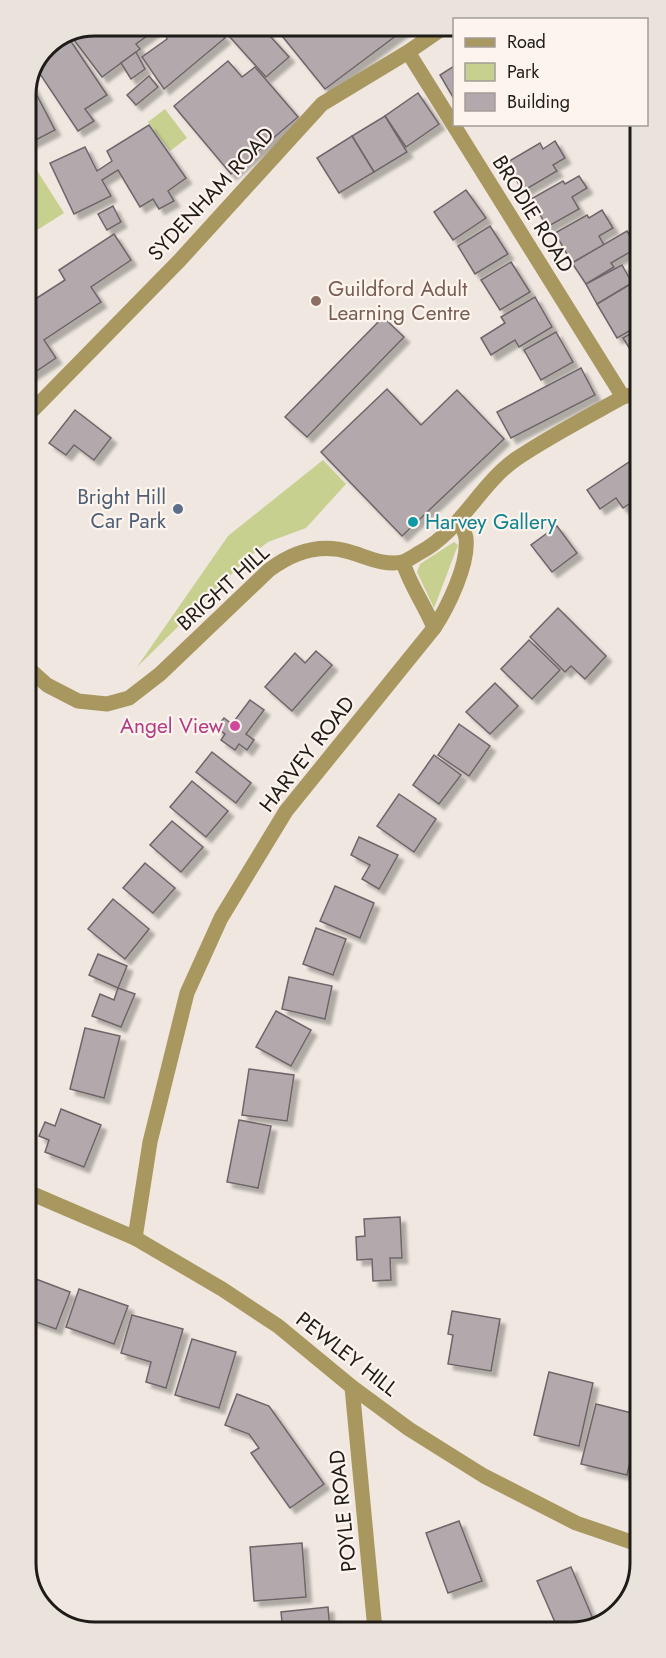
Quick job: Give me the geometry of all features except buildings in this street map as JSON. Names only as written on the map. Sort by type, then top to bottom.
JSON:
[{"type":"street","name":"SYDENHAM ROAD","points":[[36,407],[179,261],[322,104],[431,36]]},
{"type":"street","name":"BRODIE ROAD","points":[[408,52],[453,122]]},
{"type":"street","name":"BRODIE ROAD","points":[[456,126],[630,395]]},
{"type":"street","points":[[434,628],[403,562],[434,545],[515,460],[630,395]]},
{"type":"street","name":"HARVEY ROAD","points":[[135,1238],[150,1142],[187,993],[221,918],[286,811],[444,613],[465,558],[466,537],[459,520]]},
{"type":"street","name":"BRIGHT HILL","points":[[36,675],[47,685],[78,701],[107,704],[129,698],[160,674],[283,559],[298,553],[329,548],[349,551],[370,560],[387,563],[403,562]]},
{"type":"street","name":"PEWLEY HILL","points":[[36,1195],[135,1238],[222,1289],[278,1326],[352,1387],[409,1429],[484,1476],[576,1523],[630,1542]]},
{"type":"street","name":"POYLE ROAD","points":[[352,1387],[374,1622]]},
{"type":"green space","points":[[165,109],[187,138],[170,151],[148,122]]},
{"type":"green space","points":[[36,169],[64,213],[36,231]]},
{"type":"green space","points":[[323,460],[346,484],[306,528],[268,542],[249,557],[137,667],[228,536]]},
{"type":"green space","points":[[454,542],[458,545],[434,608],[417,572],[420,564]]},
{"type":"place","name":"Guildford Adult Learning Centre","points":[[316,301]]},
{"type":"place","name":"Bright Hill Car Park","points":[[178,509]]},
{"type":"place","name":"Harvey Gallery","points":[[413,522]]},
{"type":"place","name":"Angel View","points":[[235,726]]}]
